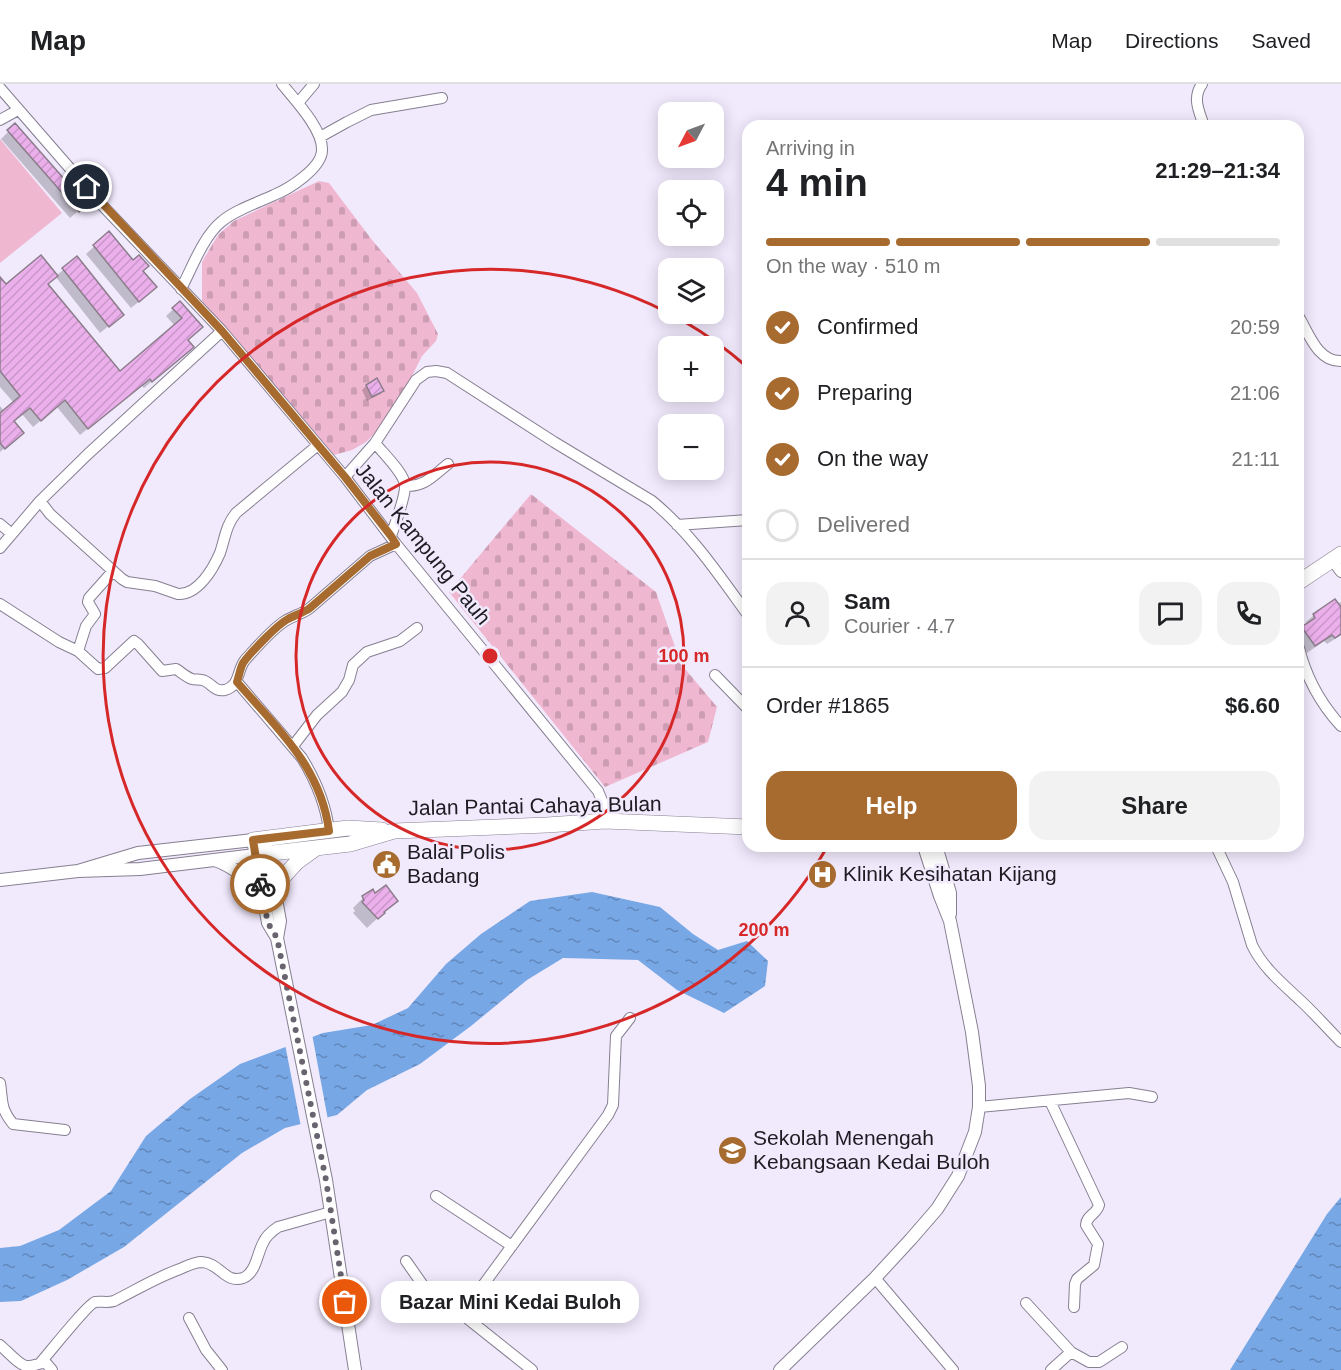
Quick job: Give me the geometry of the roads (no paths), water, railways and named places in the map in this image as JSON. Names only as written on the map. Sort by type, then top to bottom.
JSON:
[{"type":"main road","points":[[1304,579],[1338,562]]},
{"type":"main road","name":"Jalan Pantai Cahaya Bulan","points":[[260,847],[348,828],[387,832],[605,821],[742,827]]},
{"type":"main road","name":"Jalan Pantai Cahaya Bulan","points":[[260,847],[324,847],[350,844],[387,832]]},
{"type":"main road","points":[[274,886],[305,855],[314,849],[324,847]]},
{"type":"street","points":[[181,289],[209,235],[222,221],[301,180],[314,168],[323,151],[320,137],[310,119],[282,84]]},
{"type":"street","points":[[298,103],[314,84]]},
{"type":"street","points":[[1202,84],[1197,91],[1196,100],[1202,120]]},
{"type":"street","name":"Jalan Kampung Pauh","points":[[0,88],[100,203],[222,331],[345,477],[598,791],[603,803],[605,821]]},
{"type":"street","points":[[320,137],[371,110],[442,98]]},
{"type":"street","points":[[0,120],[18,110]]},
{"type":"street","points":[[1304,326],[1323,356],[1333,361],[1341,361]]},
{"type":"street","points":[[0,548],[40,501],[88,454],[222,331]]},
{"type":"street","points":[[345,477],[375,443],[416,380],[427,372],[447,373],[554,442],[652,501],[694,543],[742,607]]},
{"type":"street","points":[[0,604],[59,642],[78,651],[100,670],[134,642],[162,671],[178,669],[187,677],[206,681],[219,690],[230,688],[237,682],[243,663],[276,628],[286,620],[304,613],[370,556],[394,540],[405,485],[403,477],[375,443]]},
{"type":"street","points":[[40,501],[50,514],[112,571],[128,582],[155,586],[178,594],[188,593],[194,590],[216,561],[227,528],[236,513],[318,445]]},
{"type":"street","points":[[405,485],[413,487],[420,485],[448,464]]},
{"type":"street","points":[[678,525],[742,520]]},
{"type":"street","points":[[0,524],[12,534]]},
{"type":"street","points":[[78,651],[86,626],[95,614],[88,602],[89,598],[112,571]]},
{"type":"street","points":[[293,746],[317,715],[342,692],[349,680],[351,668],[358,660],[372,651],[400,641],[417,628]]},
{"type":"street","points":[[1304,661],[1314,688],[1329,713],[1341,726]]},
{"type":"street","points":[[715,675],[742,703]]},
{"type":"street","points":[[237,682],[302,758],[318,786],[327,814],[329,831]]},
{"type":"street","points":[[260,847],[274,886],[280,921],[277,938]]},
{"type":"street","points":[[260,847],[264,904],[268,923],[277,938],[326,1180],[355,1370]]},
{"type":"street","name":"Jalan Pantai Cahaya Bulan","points":[[0,880],[78,871],[140,869],[214,860],[260,847]]},
{"type":"street","name":"Jalan Pantai Cahaya Bulan","points":[[78,871],[138,853],[260,847]]},
{"type":"street","points":[[780,1370],[875,1278],[937,1209],[958,1176],[975,1132],[980,1086],[972,1032],[950,921],[926,852]]},
{"type":"street","points":[[938,852],[950,893],[950,921]]},
{"type":"street","points":[[1219,852],[1233,882],[1256,952],[1275,978],[1341,1042]]},
{"type":"street","points":[[214,860],[224,863],[243,877],[264,904]]},
{"type":"street","points":[[532,1370],[468,1319],[465,1313],[467,1307],[608,1115],[613,1105],[616,1036],[630,1018]]},
{"type":"street","points":[[0,1083],[1,1105],[13,1124],[65,1130]]},
{"type":"street","points":[[979,1107],[1129,1093],[1152,1097]]},
{"type":"street","points":[[1050,1101],[1099,1205],[1098,1209],[1086,1219],[1086,1225],[1098,1244],[1091,1268],[1077,1279],[1074,1288],[1074,1307]]},
{"type":"street","points":[[436,1196],[512,1246]]},
{"type":"street","points":[[41,1362],[92,1304],[114,1301],[169,1272],[190,1264],[202,1262],[219,1269],[226,1276],[235,1279],[242,1278],[249,1275],[263,1242],[278,1227],[331,1212]]},
{"type":"street","points":[[406,1261],[441,1311],[448,1315],[465,1313]]},
{"type":"street","points":[[875,1278],[953,1370]]},
{"type":"street","points":[[1026,1304],[1071,1352],[1089,1362],[1099,1362],[1122,1347]]},
{"type":"street","points":[[189,1318],[206,1350],[222,1370]]},
{"type":"street","points":[[0,1345],[21,1364],[27,1366],[41,1362],[46,1363],[52,1370]]},
{"type":"street","points":[[1051,1370],[1071,1352]]},
{"type":"water","points":[[592,892],[660,907],[693,934],[718,950],[747,941],[768,961],[765,986],[724,1013],[677,990],[638,960],[563,958],[527,980],[420,1064],[367,1090],[337,1115],[285,1128],[242,1153],[124,1247],[67,1280],[21,1301],[0,1302],[0,1248],[20,1246],[59,1230],[111,1191],[146,1136],[190,1099],[240,1064],[323,1033],[372,1025],[408,1008],[446,964],[481,934],[530,901]]},
{"type":"water","points":[[1341,1197],[1341,1370],[1230,1370],[1327,1214]]},
{"type":"place","name":"Balai Polis Badang","points":[[386,864]]},
{"type":"place","name":"Klinik Kesihatan Kijang","points":[[822,874]]},
{"type":"place","name":"Sekolah Menengah Kebangsaan Kedai Buloh","points":[[732,1150]]},
{"type":"place","name":"Bazar Mini Kedai Buloh","points":[[345,1302]]}]
